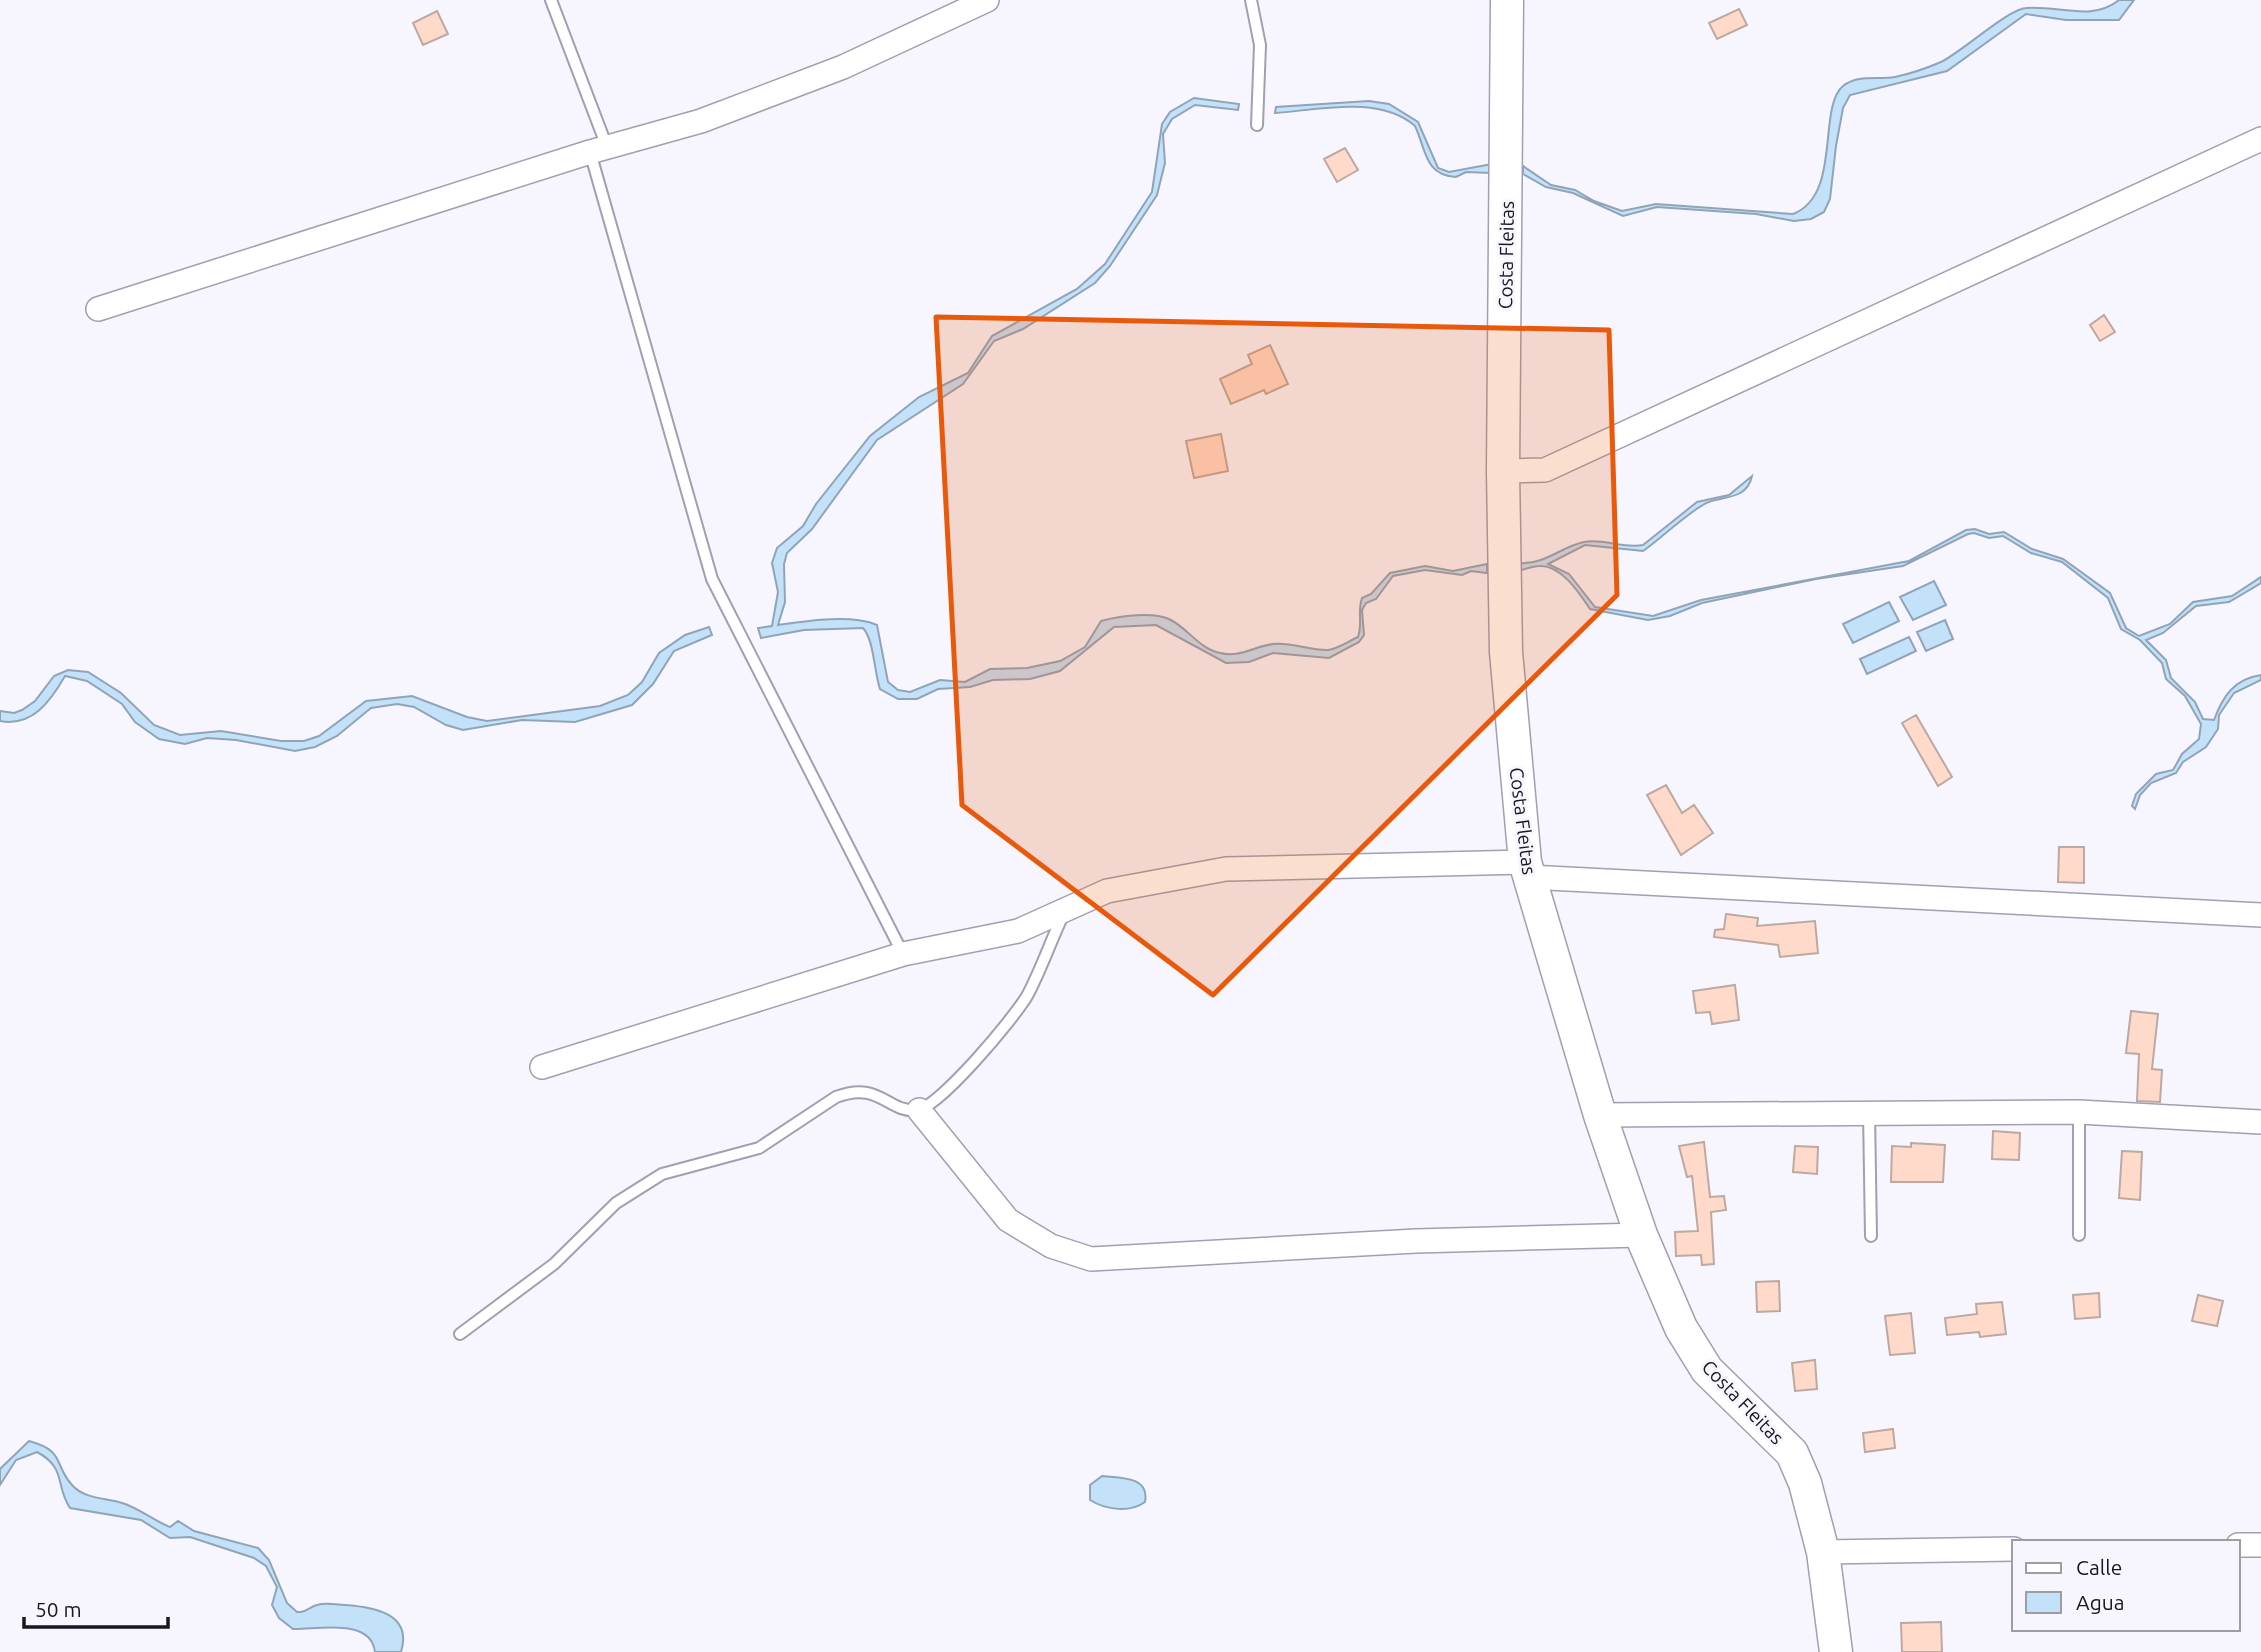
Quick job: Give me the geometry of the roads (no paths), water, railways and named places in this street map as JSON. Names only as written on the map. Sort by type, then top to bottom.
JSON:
[{"type":"main road","name":"Costa Fleitas","points":[[1513,2],[1503,471],[1506,652],[1527,870],[1600,1115],[1642,1235],[1681,1328],[1707,1370],[1792,1453],[1812,1506],[1823,1552],[1836,1652]]},
{"type":"street","points":[[98,309],[599,149],[701,121],[830,72],[987,0]]},
{"type":"street","points":[[1503,471],[1545,470],[2261,139]]},
{"type":"street","points":[[542,1067],[903,954],[1018,931],[1107,891],[1226,869],[1527,870],[2261,915]]},
{"type":"street","points":[[919,1110],[1008,1220],[1051,1246],[1091,1259],[1416,1241],[1642,1235]]},
{"type":"street","points":[[1600,1115],[1869,1111],[2079,1112],[2261,1122]]},
{"type":"street","points":[[2240,1545],[2261,1545]]},
{"type":"street","points":[[1823,1552],[2012,1549]]},
{"type":"lane","points":[[551,0],[599,149],[712,579],[903,954]]},
{"type":"lane","points":[[1251,0],[1260,45],[1257,125]]},
{"type":"lane","points":[[460,1334],[554,1264],[616,1203],[662,1174],[759,1148],[836,1097],[849,1092],[874,1093],[908,1109],[919,1110],[946,1092],[1026,997],[1065,911]]},
{"type":"lane","points":[[1869,1111],[1871,1236]]},
{"type":"lane","points":[[2079,1112],[2079,1234]]},
{"type":"water","points":[[2119,0],[2134,0],[2119,20],[2066,20],[2026,14],[1947,71],[1850,95],[1843,108],[1830,199],[1824,212],[1811,219],[1794,221],[1756,214],[1657,207],[1623,216],[1573,193],[1546,187],[1523,174],[1523,166],[1551,185],[1575,190],[1594,201],[1622,211],[1656,204],[1793,214],[1808,204],[1818,189],[1835,97],[1849,82],[1900,76],[1941,62],[2018,10],[2098,10]]},
{"type":"water","points":[[1194,98],[1239,104],[1238,110],[1195,105],[1172,119],[1163,134],[1165,163],[1157,195],[1110,266],[1095,283],[1023,329],[994,341],[963,384],[877,440],[812,529],[787,553],[784,564],[785,602],[778,625],[842,619],[877,625],[888,682],[898,690],[910,692],[940,680],[965,682],[990,669],[1027,668],[1060,661],[1085,647],[1101,621],[1127,616],[1164,617],[1206,647],[1220,653],[1234,654],[1280,644],[1332,649],[1358,637],[1362,598],[1371,594],[1390,573],[1425,566],[1453,571],[1487,564],[1487,573],[1471,571],[1462,575],[1425,570],[1393,576],[1376,599],[1366,603],[1362,610],[1364,635],[1359,642],[1329,658],[1273,653],[1249,662],[1226,663],[1156,625],[1114,627],[1060,671],[1030,679],[993,680],[970,687],[938,689],[917,699],[898,699],[880,689],[872,648],[863,628],[804,630],[761,638],[758,628],[772,626],[778,592],[772,563],[777,548],[803,526],[816,504],[870,436],[919,397],[968,373],[992,336],[1077,289],[1105,264],[1152,192],[1162,124],[1170,112]]},
{"type":"water","points":[[1369,101],[1389,104],[1418,122],[1438,168],[1449,172],[1492,164],[1491,173],[1466,172],[1456,177],[1438,171],[1428,159],[1415,126],[1384,110],[1348,107],[1275,113],[1276,107]]},
{"type":"water","points":[[1752,476],[1741,493],[1703,505],[1643,551],[1585,545],[1548,564],[1569,574],[1595,607],[1653,616],[1701,600],[1909,561],[1966,530],[1975,529],[1989,534],[2004,532],[2032,549],[2063,559],[2110,593],[2126,628],[2139,636],[2170,624],[2193,602],[2232,596],[2261,577],[2261,583],[2229,602],[2196,606],[2163,633],[2146,640],[2166,660],[2171,678],[2195,702],[2203,719],[2214,720],[2226,696],[2244,680],[2261,675],[2261,680],[2234,693],[2219,715],[2218,729],[2206,747],[2183,762],[2176,773],[2151,783],[2140,795],[2135,809],[2132,806],[2136,794],[2156,774],[2173,770],[2182,754],[2199,739],[2201,724],[2185,696],[2166,679],[2162,663],[2140,640],[2121,629],[2108,598],[2062,562],[2031,553],[2003,536],[1989,538],[1974,533],[1968,534],[1903,566],[1816,579],[1702,603],[1670,616],[1648,620],[1590,609],[1569,581],[1547,567],[1536,566],[1517,571],[1517,563],[1545,559],[1584,542],[1643,545],[1697,502],[1729,495]]},
{"type":"water","points":[[1934,581],[1946,605],[1913,620],[1900,597]]},
{"type":"water","points":[[1889,602],[1899,621],[1853,643],[1843,624]]},
{"type":"water","points":[[1945,620],[1953,639],[1926,651],[1917,632]]},
{"type":"water","points":[[709,627],[712,635],[674,651],[653,684],[632,705],[575,722],[522,720],[463,730],[446,725],[414,707],[397,704],[371,708],[337,736],[315,747],[295,751],[236,740],[207,738],[185,744],[159,739],[135,722],[122,704],[87,681],[65,676],[53,695],[31,716],[11,722],[0,721],[0,711],[14,713],[22,710],[35,701],[54,676],[68,670],[88,672],[121,693],[154,725],[180,735],[221,731],[281,741],[304,741],[319,736],[366,701],[412,696],[467,717],[487,721],[600,706],[628,695],[642,682],[659,653],[685,635]]},
{"type":"water","points":[[1909,637],[1916,651],[1867,674],[1860,659]]},
{"type":"water","points":[[29,1441],[49,1449],[72,1485],[83,1493],[128,1505],[170,1527],[178,1521],[194,1531],[258,1548],[269,1560],[287,1603],[297,1612],[327,1604],[356,1606],[378,1610],[388,1615],[401,1628],[401,1652],[375,1652],[371,1641],[354,1630],[328,1627],[293,1629],[279,1618],[272,1605],[277,1587],[266,1566],[254,1558],[190,1537],[170,1538],[141,1520],[70,1508],[53,1464],[37,1452],[16,1460],[0,1485],[0,1469]]},
{"type":"water","points":[[1102,1476],[1125,1478],[1138,1483],[1143,1487],[1145,1502],[1132,1508],[1118,1509],[1090,1500],[1090,1485]]}]
